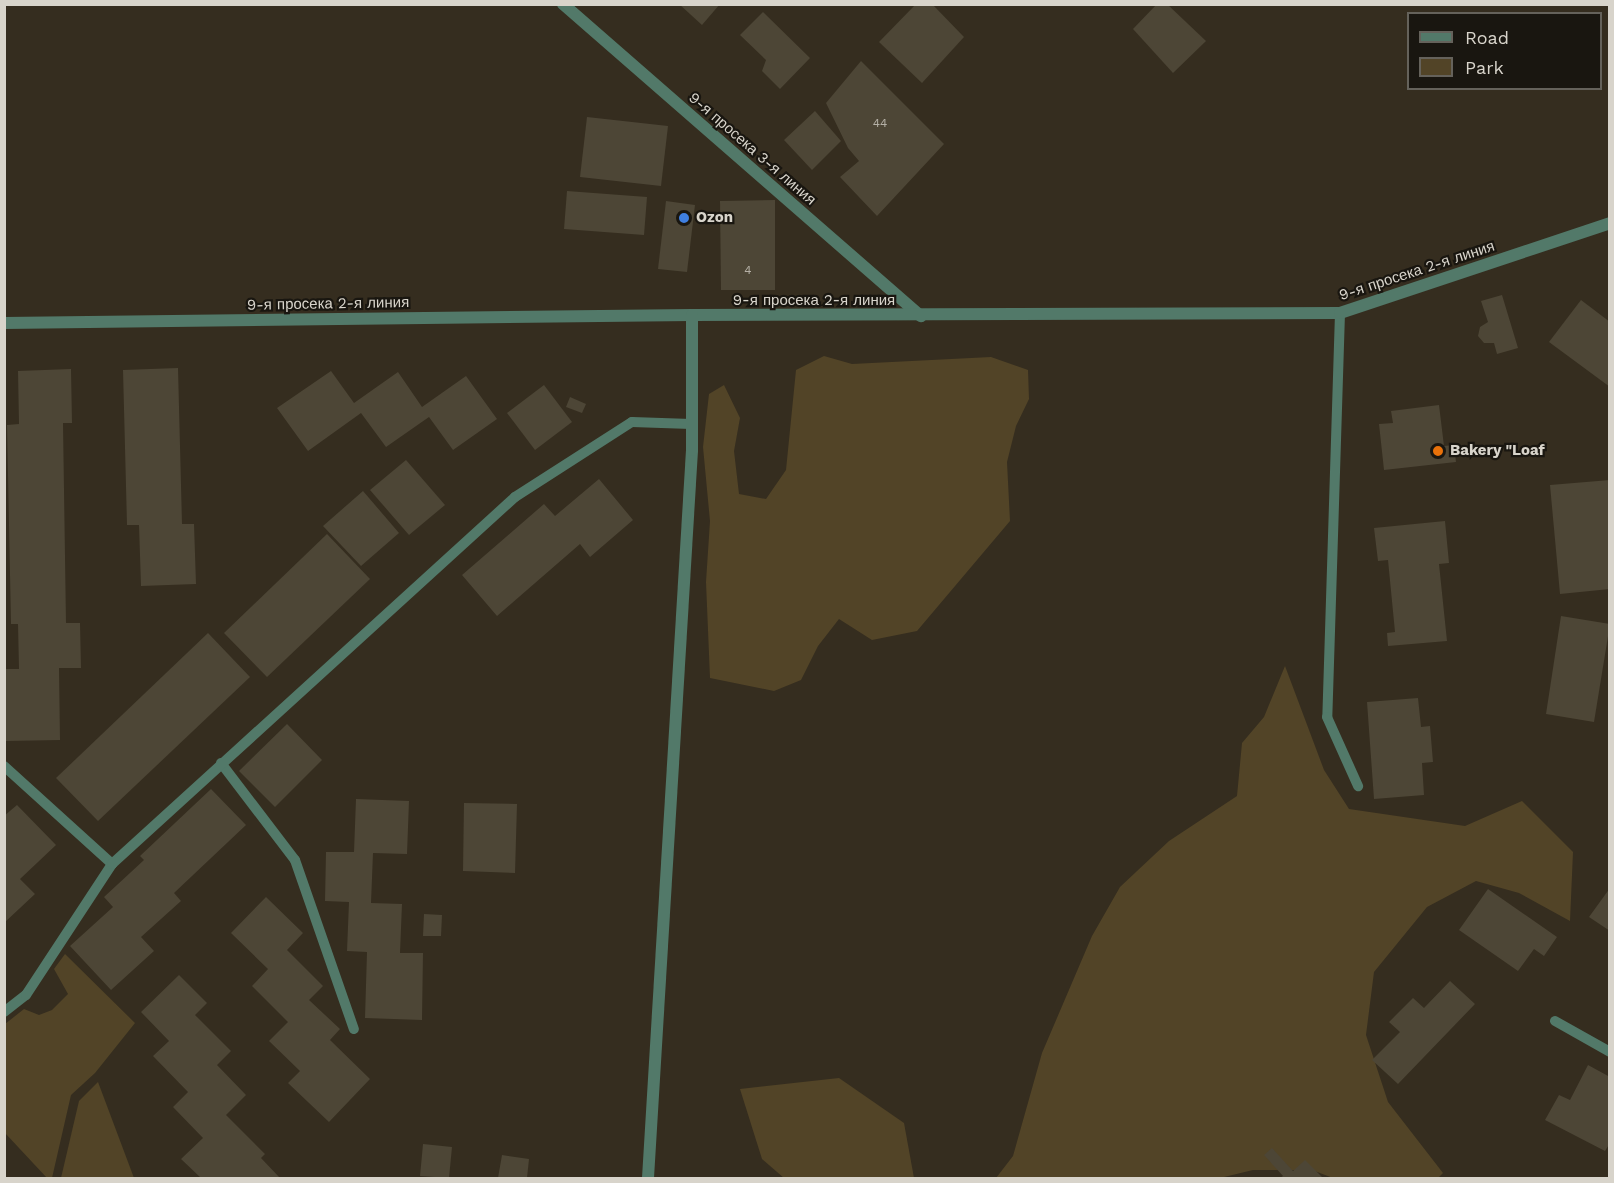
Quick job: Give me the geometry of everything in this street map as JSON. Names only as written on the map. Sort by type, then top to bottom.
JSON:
[{"type":"street","name":"9-я просека 3-я линия","points":[[563,4],[921,316]]},
{"type":"street","name":"9-я просека 2-я линия","points":[[4,323],[692,315],[1340,313],[1610,223]]},
{"type":"street","points":[[648,1179],[669,877],[691,424],[692,315]]},
{"type":"lane","points":[[1340,313],[1328,717],[1358,786]]},
{"type":"lane","points":[[4,1012],[26,995],[112,864],[515,497],[632,422],[691,424]]},
{"type":"lane","points":[[221,763],[295,860],[354,1029]]},
{"type":"lane","points":[[4,766],[112,864]]},
{"type":"lane","points":[[1555,1021],[1610,1052]]},
{"type":"green space","points":[[824,356],[852,364],[991,357],[1028,370],[1029,399],[1016,426],[1007,462],[1010,521],[917,631],[872,640],[839,619],[818,646],[801,680],[774,691],[710,678],[706,582],[710,521],[703,447],[709,394],[724,385],[740,418],[734,451],[739,494],[766,499],[786,470],[796,370]]},
{"type":"green space","points":[[1285,666],[1324,770],[1349,809],[1465,826],[1522,801],[1573,852],[1570,921],[1519,893],[1476,881],[1427,907],[1374,972],[1366,1035],[1388,1102],[1443,1173],[1438,1178],[1333,1178],[1312,1170],[1253,1170],[1220,1178],[996,1178],[1013,1156],[1042,1053],[1092,936],[1120,887],[1169,841],[1237,796],[1242,743],[1264,717]]},
{"type":"green space","points":[[65,954],[135,1023],[95,1073],[71,1095],[52,1178],[47,1178],[5,1133],[5,1024],[24,1009],[39,1015],[52,1010],[68,994],[54,969]]},
{"type":"green space","points":[[839,1078],[904,1123],[914,1178],[784,1178],[762,1159],[740,1089]]},
{"type":"green space","points":[[98,1082],[134,1178],[61,1178],[79,1101]]},
{"type":"building","points":[[679,4],[720,4],[702,25]]},
{"type":"building","points":[[916,4],[932,4],[964,37],[922,83],[879,42]]},
{"type":"building","points":[[1157,4],[1167,4],[1206,41],[1173,73],[1133,29]]},
{"type":"building","points":[[763,12],[810,58],[780,89],[762,71],[766,60],[740,35]]},
{"type":"building","points":[[861,61],[944,144],[877,216],[840,177],[859,161],[848,148],[826,103]]},
{"type":"building","points":[[815,111],[841,141],[812,170],[784,140]]},
{"type":"building","points":[[587,117],[668,126],[661,186],[580,177]]},
{"type":"building","points":[[567,191],[647,197],[644,235],[564,229]]},
{"type":"building","points":[[775,200],[775,290],[721,290],[720,201]]},
{"type":"building","points":[[666,201],[695,205],[687,272],[658,269]]},
{"type":"building","points":[[1502,295],[1518,348],[1497,354],[1494,343],[1484,343],[1478,336],[1480,327],[1488,322],[1481,301]]},
{"type":"building","points":[[1581,300],[1610,322],[1610,387],[1549,342]]},
{"type":"building","points":[[178,368],[182,524],[194,524],[196,584],[141,586],[139,525],[127,525],[123,370]]},
{"type":"building","points":[[71,369],[72,423],[63,423],[66,623],[80,623],[81,668],[59,668],[60,740],[5,741],[5,669],[19,669],[18,624],[11,624],[7,425],[19,424],[18,371]]},
{"type":"building","points":[[331,371],[354,403],[398,372],[422,407],[466,376],[497,419],[453,450],[429,417],[386,447],[361,413],[308,451],[277,408]]},
{"type":"building","points":[[544,385],[572,422],[535,450],[507,413]]},
{"type":"building","points":[[570,397],[586,404],[582,413],[566,407]]},
{"type":"building","points":[[1439,405],[1444,446],[1454,445],[1456,462],[1384,470],[1379,424],[1393,423],[1391,411]]},
{"type":"building","points":[[406,460],[445,505],[409,535],[370,490]]},
{"type":"building","points":[[599,479],[633,520],[590,557],[580,544],[497,616],[462,575],[544,504],[555,516]]},
{"type":"building","points":[[1610,480],[1610,589],[1560,594],[1550,485]]},
{"type":"building","points":[[363,491],[399,533],[361,566],[323,526]]},
{"type":"building","points":[[1445,521],[1449,563],[1439,564],[1447,641],[1388,646],[1387,633],[1395,632],[1388,560],[1378,561],[1374,528]]},
{"type":"building","points":[[327,534],[370,579],[267,677],[224,633]]},
{"type":"building","points":[[1561,616],[1610,624],[1594,722],[1546,714]]},
{"type":"building","points":[[208,633],[250,677],[98,821],[56,778]]},
{"type":"building","points":[[1418,698],[1421,727],[1430,726],[1433,762],[1422,763],[1424,795],[1374,799],[1367,702]]},
{"type":"building","points":[[287,724],[322,760],[275,807],[239,771]]},
{"type":"building","points":[[211,789],[246,825],[174,893],[181,901],[141,937],[154,951],[111,990],[70,946],[113,907],[104,897],[144,860],[140,856]]},
{"type":"building","points":[[356,799],[409,801],[407,854],[373,853],[371,903],[402,904],[400,953],[423,953],[422,1020],[365,1018],[367,952],[347,951],[349,902],[325,901],[326,852],[354,852]]},
{"type":"building","points":[[464,803],[517,804],[515,873],[463,871]]},
{"type":"building","points":[[17,805],[56,845],[20,879],[35,894],[4,923],[4,816]]},
{"type":"building","points":[[1610,888],[1610,931],[1589,917]]},
{"type":"building","points":[[1488,889],[1557,937],[1544,956],[1534,949],[1518,971],[1459,930]]},
{"type":"building","points":[[266,897],[303,933],[287,950],[323,986],[309,1000],[340,1029],[330,1040],[370,1079],[329,1122],[288,1083],[300,1071],[269,1041],[288,1022],[252,986],[268,969],[231,933]]},
{"type":"building","points":[[424,914],[442,915],[441,936],[423,936]]},
{"type":"building","points":[[179,975],[207,1003],[195,1015],[231,1051],[217,1065],[246,1095],[226,1115],[265,1154],[261,1158],[280,1178],[201,1178],[181,1159],[203,1138],[173,1107],[188,1092],[153,1056],[169,1041],[141,1012]]},
{"type":"building","points":[[1450,981],[1475,1004],[1398,1084],[1372,1060],[1400,1032],[1389,1022],[1413,998],[1424,1008]]},
{"type":"building","points":[[1588,1065],[1610,1077],[1610,1143],[1605,1151],[1545,1120],[1559,1095],[1570,1100]]},
{"type":"building","points":[[423,1144],[452,1147],[449,1178],[420,1176]]},
{"type":"building","points":[[1272,1148],[1293,1171],[1305,1160],[1323,1178],[1280,1178],[1283,1176],[1264,1155]]},
{"type":"building","points":[[502,1155],[529,1159],[527,1178],[498,1178]]},
{"type":"place","name":"Ozon","points":[[684,218]]},
{"type":"place","name":"Bakery \"Loaf","points":[[1438,451]]}]
